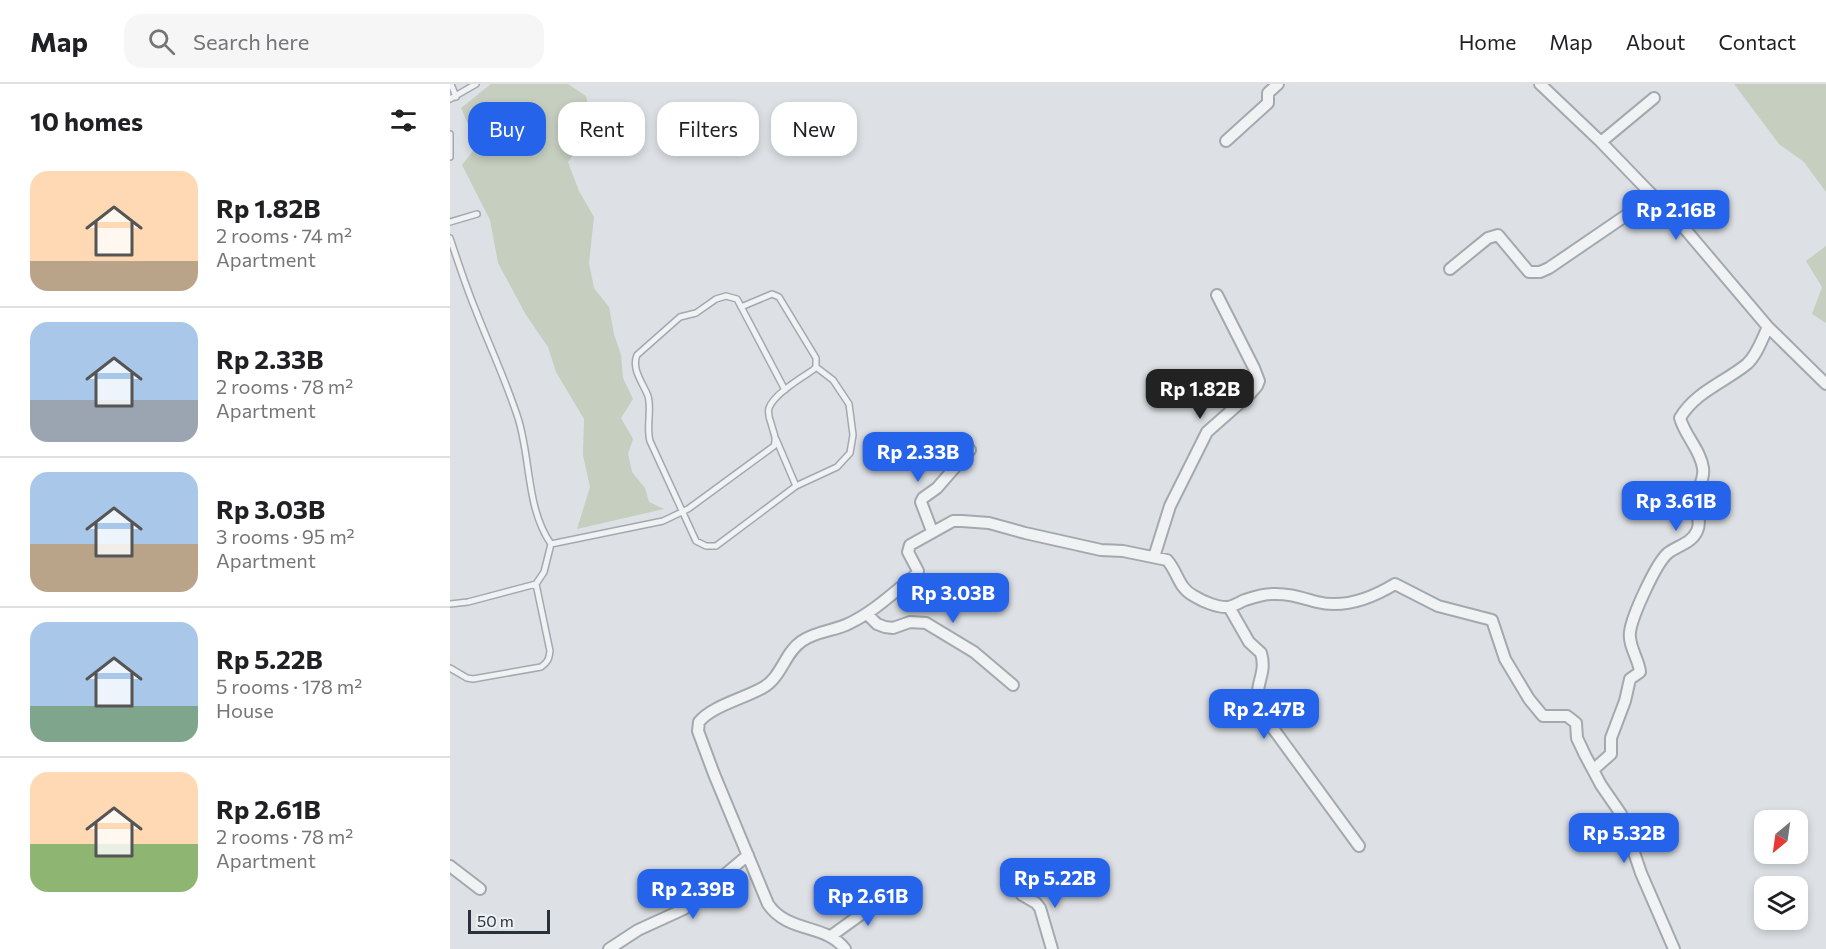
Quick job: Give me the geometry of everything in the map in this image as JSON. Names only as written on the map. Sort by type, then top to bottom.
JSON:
[{"type":"street","points":[[1226,141],[1268,104],[1268,93],[1278,84]]},
{"type":"street","points":[[1540,84],[1601,142],[1685,229],[1768,327],[1826,384]]},
{"type":"street","points":[[1601,142],[1654,98]]},
{"type":"street","points":[[1450,269],[1488,238],[1498,236],[1529,272],[1540,272],[1575,251],[1653,197]]},
{"type":"street","points":[[1154,557],[1170,506],[1207,432],[1250,394],[1259,381],[1217,295]]},
{"type":"street","points":[[1593,770],[1611,754],[1611,738],[1625,701],[1630,679],[1640,670],[1630,637],[1637,611],[1662,559],[1692,538],[1699,524],[1696,497],[1702,482],[1703,467],[1680,418],[1684,411],[1710,388],[1747,364],[1754,356],[1768,327]]},
{"type":"street","points":[[932,531],[921,502],[937,488],[970,450]]},
{"type":"street","points":[[845,949],[831,936],[793,924],[773,912],[729,812],[698,732],[699,722],[711,712],[766,686],[776,677],[800,642],[810,636],[839,628],[867,614],[917,574],[918,571],[908,548],[932,531],[953,521],[989,523],[1101,550],[1123,551],[1167,560],[1183,588],[1191,595],[1219,605],[1230,607],[1246,600],[1272,594],[1287,594],[1320,603],[1347,603],[1372,597],[1395,584],[1406,587],[1419,597],[1438,606],[1492,621],[1505,659],[1542,716],[1567,716],[1576,723],[1577,738],[1593,770],[1622,814],[1641,873],[1674,949]]},
{"type":"street","points":[[1230,607],[1249,642],[1261,653],[1263,669],[1257,691],[1257,701],[1261,712],[1359,846]]},
{"type":"street","points":[[867,614],[877,624],[885,627],[910,622],[926,623],[974,652],[1013,685]]},
{"type":"street","points":[[609,949],[638,930],[684,909],[748,855]]},
{"type":"street","points":[[450,866],[480,889]]},
{"type":"street","points":[[831,936],[860,915],[876,891]]},
{"type":"street","points":[[1022,895],[1040,908],[1052,949]]},
{"type":"lane","points":[[451,84],[453,98],[476,84]]},
{"type":"lane","points":[[450,134],[450,157]]},
{"type":"lane","points":[[450,222],[477,214]]},
{"type":"lane","points":[[450,238],[474,308],[518,419],[528,464],[532,498],[543,532],[551,544],[544,572],[536,584],[468,602],[450,604]]},
{"type":"lane","points":[[741,307],[772,294],[779,297],[816,358],[816,367]]},
{"type":"lane","points":[[785,390],[736,298],[726,296],[716,299],[696,313],[680,317],[637,355],[634,362],[649,399],[647,432],[696,541],[706,546],[716,546],[796,486],[837,467],[850,453],[853,435],[849,404],[833,380],[816,367]]},
{"type":"lane","points":[[796,486],[776,439],[768,411],[785,390],[816,367]]},
{"type":"lane","points":[[551,544],[663,521],[682,512],[774,446],[776,439]]},
{"type":"lane","points":[[450,668],[473,679],[541,666],[546,663],[550,651],[536,584]]},
{"type":"green space","points":[[491,84],[568,84],[586,96],[587,102],[558,102],[558,156],[572,156],[568,162],[579,191],[594,217],[589,263],[594,288],[609,307],[621,355],[623,378],[633,399],[621,418],[633,439],[628,454],[632,472],[645,488],[649,502],[664,509],[577,529],[590,487],[583,455],[584,419],[556,372],[548,347],[526,315],[498,263],[490,220],[462,165],[469,156],[546,156],[546,102],[468,102]]},
{"type":"green space","points":[[1734,84],[1826,84],[1826,192],[1804,162],[1779,144]]},
{"type":"green space","points":[[468,102],[468,125],[461,108]]},
{"type":"green space","points":[[1826,246],[1826,323],[1812,314],[1822,287],[1806,261]]}]
